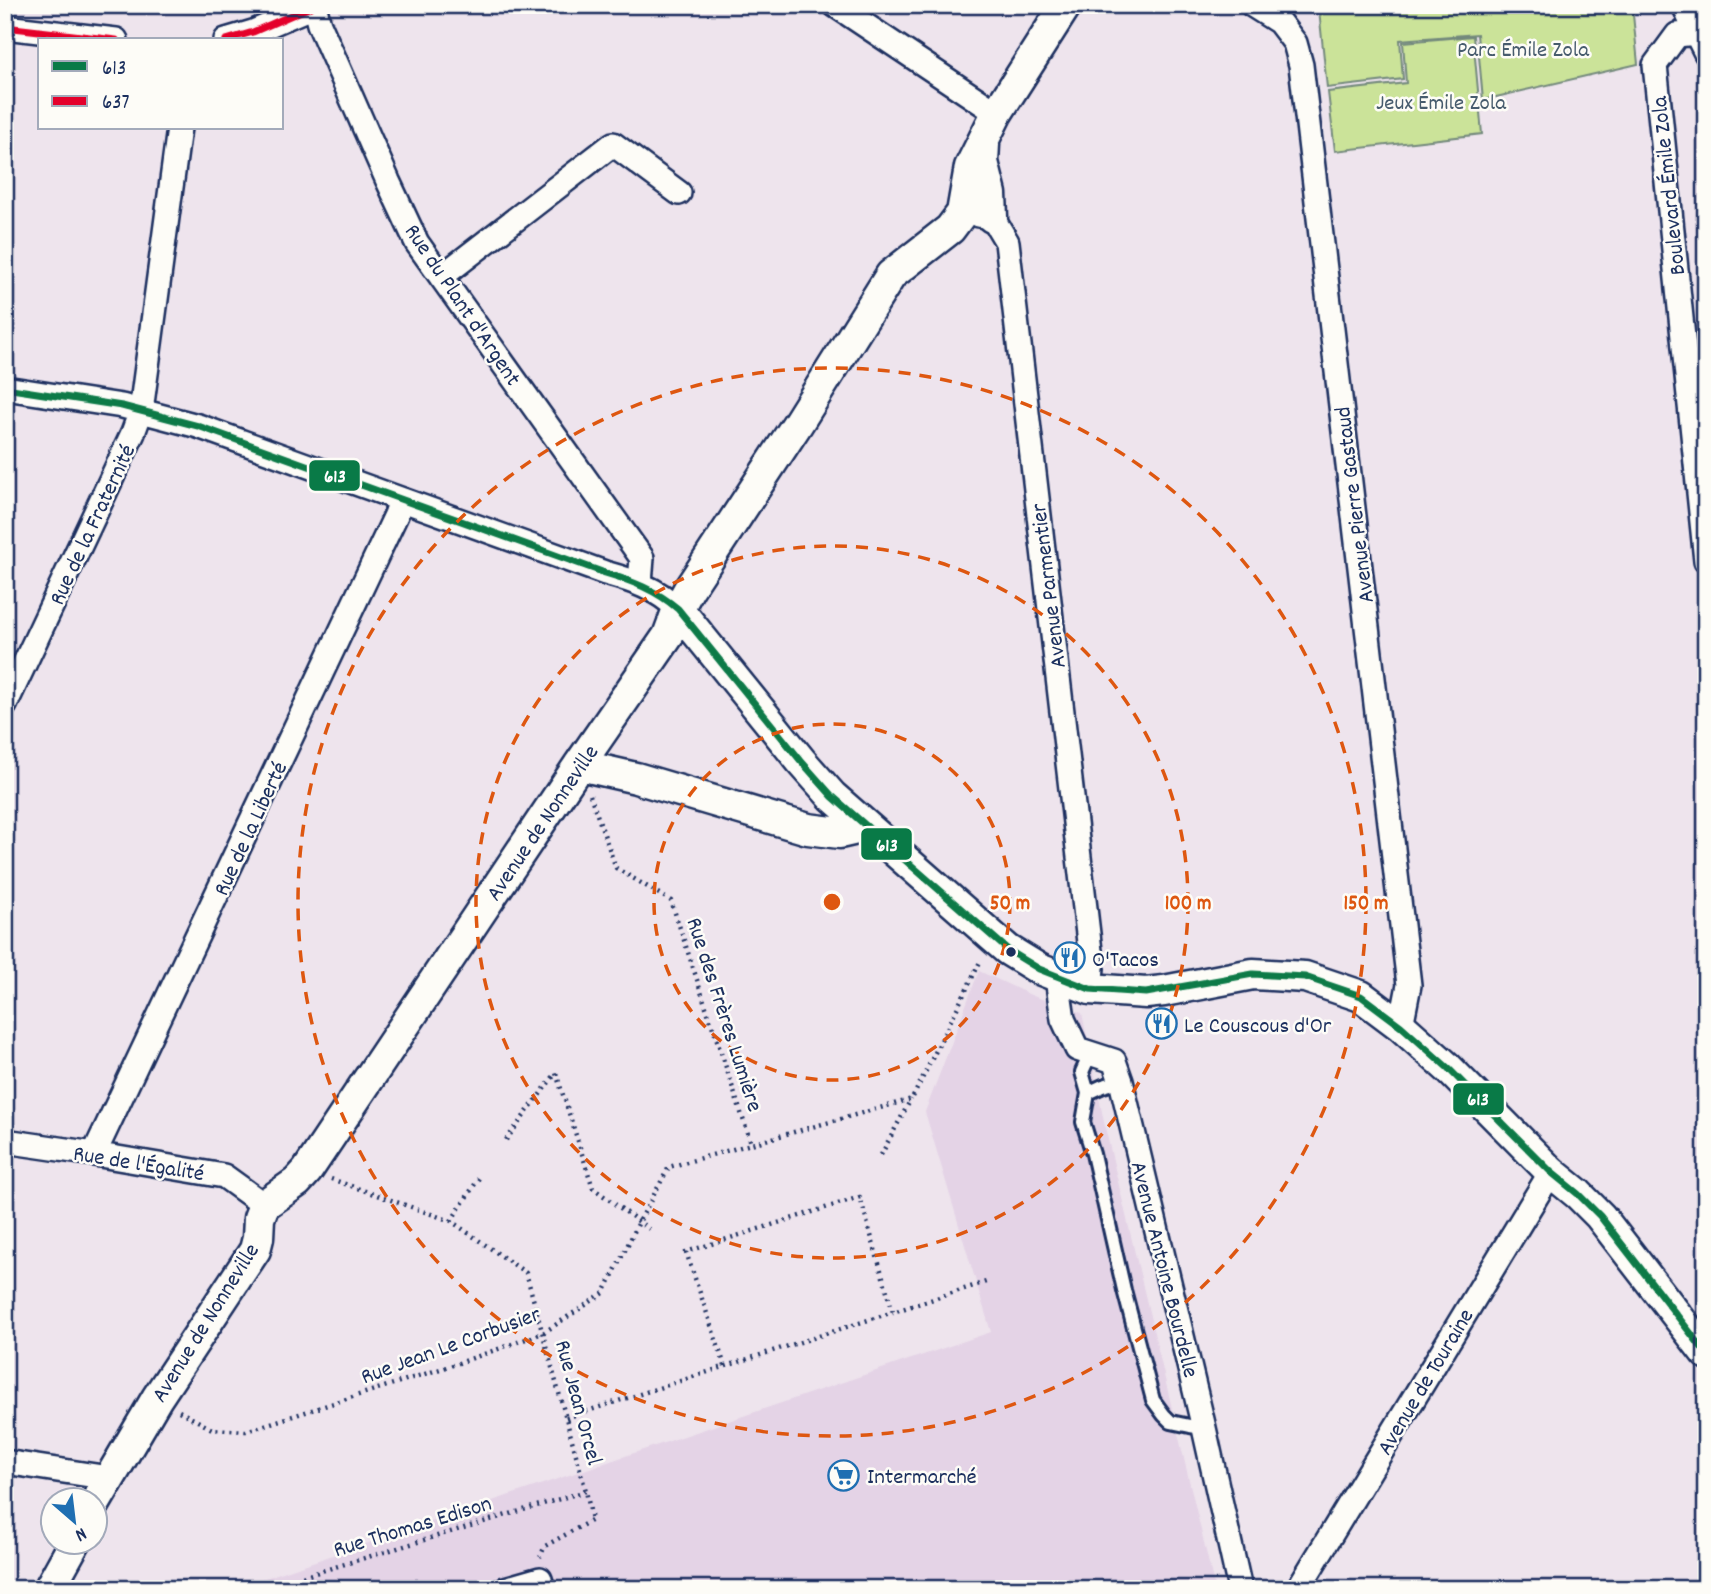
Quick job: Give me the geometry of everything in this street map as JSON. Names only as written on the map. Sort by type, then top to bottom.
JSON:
[{"type":"street","points":[[233,38],[314,5]]},
{"type":"street","name":"Rue du Plant d'Argent","points":[[314,5],[319,24],[418,243],[642,558],[640,583]]},
{"type":"street","points":[[835,5],[997,113]]},
{"type":"street","points":[[984,140],[984,162],[991,194],[992,217],[962,213],[970,167],[997,113],[1066,5]]},
{"type":"street","name":"Avenue Pierre Gastaud","points":[[1252,5],[1279,22],[1295,43],[1301,65],[1409,985],[1401,1026]]},
{"type":"street","name":"Boulevard Émile Zola","points":[[1684,5],[1701,43]]},
{"type":"street","points":[[5,27],[99,38]]},
{"type":"street","name":"Boulevard Émile Zola","points":[[1701,43],[1677,35],[1655,65],[1706,561]]},
{"type":"street","name":"Rue de la Fraternité","points":[[5,705],[134,433],[141,411],[179,130]]},
{"type":"street","points":[[441,277],[612,144],[679,193]]},
{"type":"street","name":"Avenue de Nonneville","points":[[105,1486],[157,1398],[255,1250],[259,1218],[264,1205],[297,1182],[307,1171],[668,636],[689,589],[891,275],[950,229],[962,213]]},
{"type":"street","name":"Avenue Parmentier","points":[[992,217],[1007,242],[1092,968],[1090,989]]},
{"type":"street","points":[[5,388],[122,406],[198,426],[605,573],[640,583],[666,597],[832,796],[1008,950],[1039,970],[1090,989],[1164,992],[1253,974],[1305,977],[1361,996],[1401,1026],[1448,1068],[1551,1172],[1600,1216],[1706,1353]]},
{"type":"street","name":"Rue de la Liberté","points":[[94,1154],[401,500]]},
{"type":"street","points":[[579,765],[636,778],[808,829],[840,833],[866,827]]},
{"type":"street","name":"Avenue Antoine Bourdelle","points":[[1057,978],[1063,1020],[1077,1049],[1114,1061],[1121,1082],[1205,1428],[1240,1589]]},
{"type":"street","name":"Rue de l'Égalité","points":[[5,1142],[224,1176],[264,1205]]},
{"type":"street","name":"Avenue de Touraine","points":[[1297,1589],[1551,1172]]},
{"type":"street","points":[[5,1462],[109,1478]]},
{"type":"street","points":[[49,1589],[67,1556]]},
{"type":"street","points":[[505,1589],[541,1584]]},
{"type":"lane","points":[[1101,1056],[1087,1061],[1082,1072],[1088,1093],[1083,1122],[1153,1400],[1171,1422],[1205,1428]]},
{"type":"lane","points":[[1088,1093],[1121,1082]]},
{"type":"path","name":"Rue des Frères Lumière","points":[[579,765],[616,868],[671,901],[751,1143]]},
{"type":"path","points":[[881,1155],[993,937]]},
{"type":"path","points":[[506,1140],[556,1073],[593,1188],[649,1229]]},
{"type":"path","name":"Rue Jean Le Corbusier","points":[[157,1398],[212,1429],[246,1431],[456,1364],[543,1333],[604,1293],[669,1167],[912,1098]]},
{"type":"path","name":"Rue Jean Orcel","points":[[307,1171],[451,1222],[526,1273],[592,1520],[545,1546],[540,1556],[541,1584]]},
{"type":"path","points":[[451,1222],[479,1178]]},
{"type":"path","points":[[725,1366],[686,1252],[860,1197],[893,1312]]},
{"type":"path","points":[[566,1418],[989,1282]]},
{"type":"path","name":"Rue Thomas Edison","points":[[248,1589],[282,1583],[586,1491]]},
{"type":"shaded area","points":[[979,971],[1033,996],[1082,1013],[1105,1127],[1215,1589],[233,1589],[991,1332],[925,1112]]},
{"type":"green space","name":"Parc Émile Zola","points":[[1361,5],[1632,5],[1638,64],[1483,100],[1477,34],[1400,40],[1403,79],[1327,88],[1319,10]]},
{"type":"green space","name":"Jeux Émile Zola","points":[[1473,36],[1482,134],[1335,151],[1328,92],[1406,83],[1403,42]]},
{"type":"transit line","name":"637","points":[[233,38],[315,5]]},
{"type":"transit line","name":"637","points":[[5,27],[99,38]]},
{"type":"transit line","name":"613","points":[[5,388],[122,406],[198,426],[652,591],[678,609],[832,796],[1008,950],[1039,969],[1090,989],[1146,993],[1253,974],[1305,977],[1361,996],[1401,1026],[1448,1068],[1551,1172],[1600,1216],[1706,1353]]},
{"type":"place","name":"O'Tacos","points":[[1069,958]]},
{"type":"place","name":"Le Couscous d'Or","points":[[1161,1024]]},
{"type":"place","name":"Intermarché","points":[[844,1475]]}]
